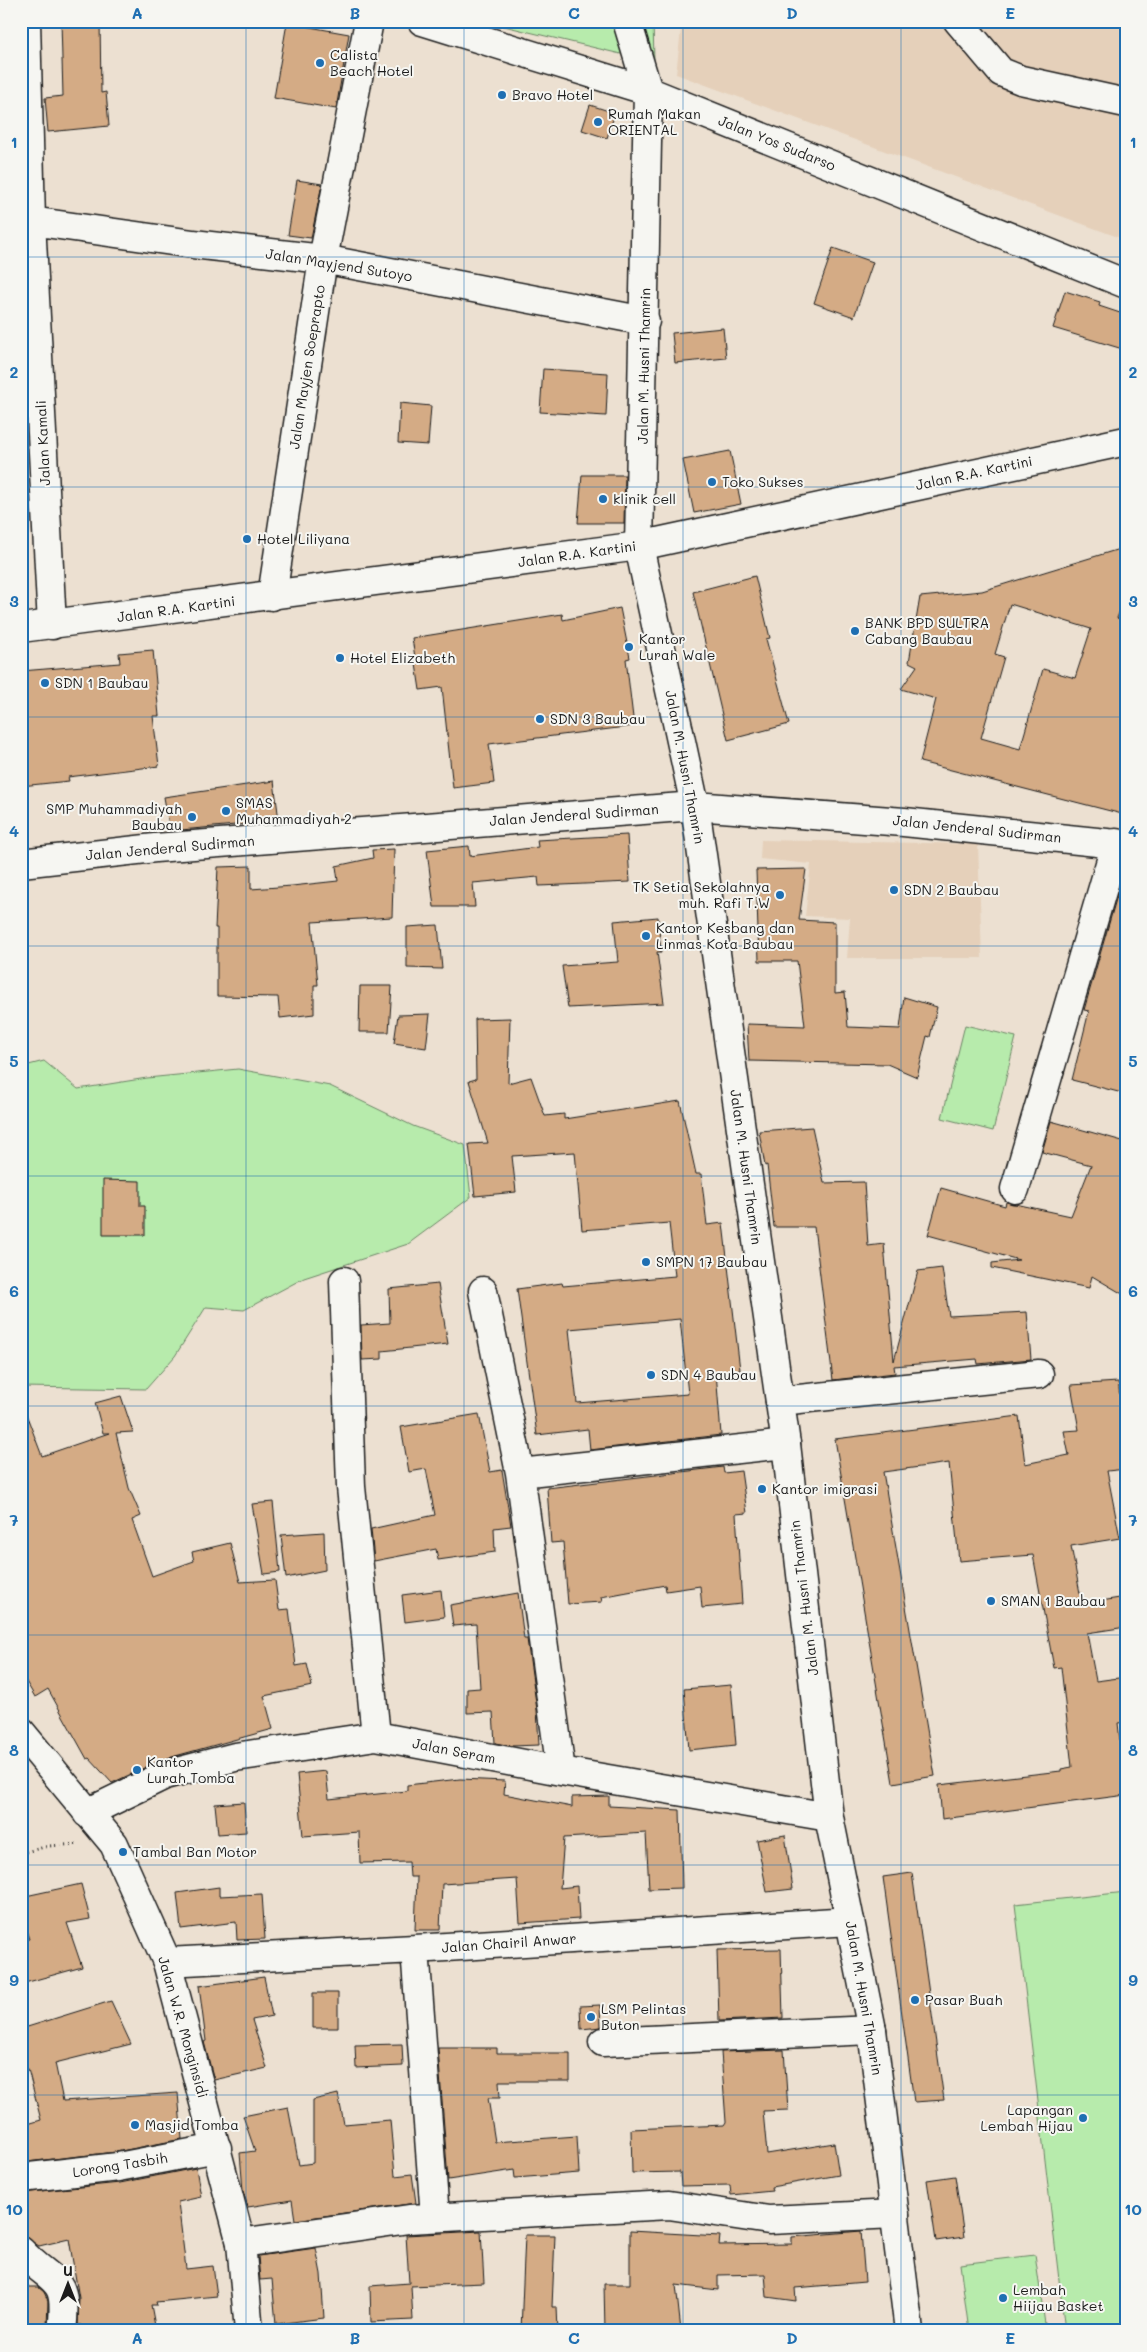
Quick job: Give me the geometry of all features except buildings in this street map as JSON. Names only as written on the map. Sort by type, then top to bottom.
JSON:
[{"type":"main road","name":"Jalan Kamali","points":[[26,21],[31,220],[52,625]]},
{"type":"main road","name":"Jalan Mayjen Soeprapto","points":[[272,596],[323,259],[369,21]]},
{"type":"main road","name":"Jalan Yos Sudarso","points":[[422,21],[648,91],[1126,284]]},
{"type":"main road","name":"Jalan M. Husni Thamrin","points":[[627,21],[648,91],[645,322],[639,546],[695,806],[786,1444],[829,1817],[872,2030],[909,2331]]},
{"type":"main road","points":[[958,21],[1001,72],[1021,80],[1126,102]]},
{"type":"main road","name":"Jalan Mayjend Sutoyo","points":[[31,220],[192,244],[323,259],[645,322]]},
{"type":"main road","name":"Jalan R.A. Kartini","points":[[21,628],[639,546],[1126,441]]},
{"type":"main road","name":"Jalan Jenderal Sudirman","points":[[21,863],[155,848],[695,806],[904,822],[1121,844]]},
{"type":"main road","points":[[1015,1188],[1121,844]]},
{"type":"main road","points":[[344,1282],[351,1487],[376,1736]]},
{"type":"main road","points":[[483,1291],[520,1473],[561,1771]]},
{"type":"main road","points":[[780,1401],[1039,1374]]},
{"type":"main road","points":[[520,1473],[786,1444]]},
{"type":"main road","name":"Jalan W.R. Monginsidi","points":[[21,1732],[114,1844],[167,1962],[241,2243],[249,2331]]},
{"type":"main road","name":"Jalan Seram","points":[[87,1813],[165,1775],[235,1757],[376,1736],[561,1771],[829,1817]]},
{"type":"main road","name":"Jalan Chairil Anwar","points":[[167,1962],[415,1949],[850,1921]]},
{"type":"main road","points":[[415,1949],[435,2217]]},
{"type":"main road","points":[[603,2042],[872,2030]]},
{"type":"main road","name":"Lorong Tasbih","points":[[21,2178],[118,2167],[217,2148]]},
{"type":"main road","points":[[241,2243],[409,2219],[669,2205],[769,2220],[895,2214]]},
{"type":"main road","points":[[21,2251],[55,2278],[60,2287],[65,2306],[62,2331]]},
{"type":"path","points":[[21,1853],[49,1846],[114,1844]]},
{"type":"shaded area","points":[[682,21],[1126,21],[1126,240],[676,74]]},
{"type":"shaded area","points":[[21,514],[27,613],[21,613]]},
{"type":"shaded area","name":"SDN 2 Baubau","points":[[761,840],[978,844],[982,958],[847,958],[850,918],[805,916],[811,864],[760,859]]},
{"type":"green space","points":[[483,21],[653,21],[654,62]]},
{"type":"green space","points":[[965,1025],[1016,1037],[993,1131],[942,1118]]},
{"type":"green space","points":[[44,1061],[78,1089],[147,1078],[238,1069],[330,1086],[413,1126],[465,1145],[471,1197],[408,1244],[304,1278],[244,1310],[206,1307],[175,1356],[146,1389],[21,1387],[21,1067]]},
{"type":"green space","name":"Lapangan Lembah Hijau","points":[[1126,1892],[1126,2331],[1065,2331],[1015,1904]]},
{"type":"green space","name":"Lembah Hiijau Basket","points":[[1035,2255],[1046,2331],[969,2331],[960,2264]]},
{"type":"place","name":"Calista Beach Hotel","points":[[320,63]]},
{"type":"place","name":"Bravo Hotel","points":[[502,95]]},
{"type":"place","name":"Rumah Makan ORIENTAL","points":[[598,122]]},
{"type":"place","name":"Toko Sukses","points":[[712,482]]},
{"type":"place","name":"klinik cell","points":[[603,499]]},
{"type":"place","name":"Hotel Liliyana","points":[[247,539]]},
{"type":"place","name":"BANK BPD SULTRA Cabang Baubau","points":[[855,631]]},
{"type":"place","name":"Kantor Lurah Wale","points":[[629,647]]},
{"type":"place","name":"Hotel Elizabeth","points":[[340,658]]},
{"type":"place","name":"SDN 1 Baubau","points":[[45,683]]},
{"type":"place","name":"SDN 3 Baubau","points":[[540,719]]},
{"type":"place","name":"SMAS Muhammadiyah 2","points":[[226,811]]},
{"type":"place","name":"SMP Muhammadiyah Baubau","points":[[192,817]]},
{"type":"place","name":"SDN 2 Baubau","points":[[894,890]]},
{"type":"place","name":"TK Setia Sekolahnya muh. Rafi T.W","points":[[780,895]]},
{"type":"place","name":"Kantor Kesbang dan Linmas Kota Baubau","points":[[646,936]]},
{"type":"place","name":"SMPN 17 Baubau","points":[[646,1262]]},
{"type":"place","name":"SDN 4 Baubau","points":[[651,1375]]},
{"type":"place","name":"Kantor imigrasi","points":[[762,1489]]},
{"type":"place","name":"SMAN 1 Baubau","points":[[991,1601]]},
{"type":"place","name":"Kantor Lurah Tomba","points":[[137,1770]]},
{"type":"place","name":"Tambal Ban Motor","points":[[123,1852]]},
{"type":"place","name":"Pasar Buah","points":[[915,2000]]},
{"type":"place","name":"LSM Pelintas Buton","points":[[591,2017]]},
{"type":"place","name":"Lapangan Lembah Hijau","points":[[1083,2118]]},
{"type":"place","name":"Masjid Tomba","points":[[135,2125]]},
{"type":"place","name":"Lembah Hiijau Basket","points":[[1003,2298]]}]
